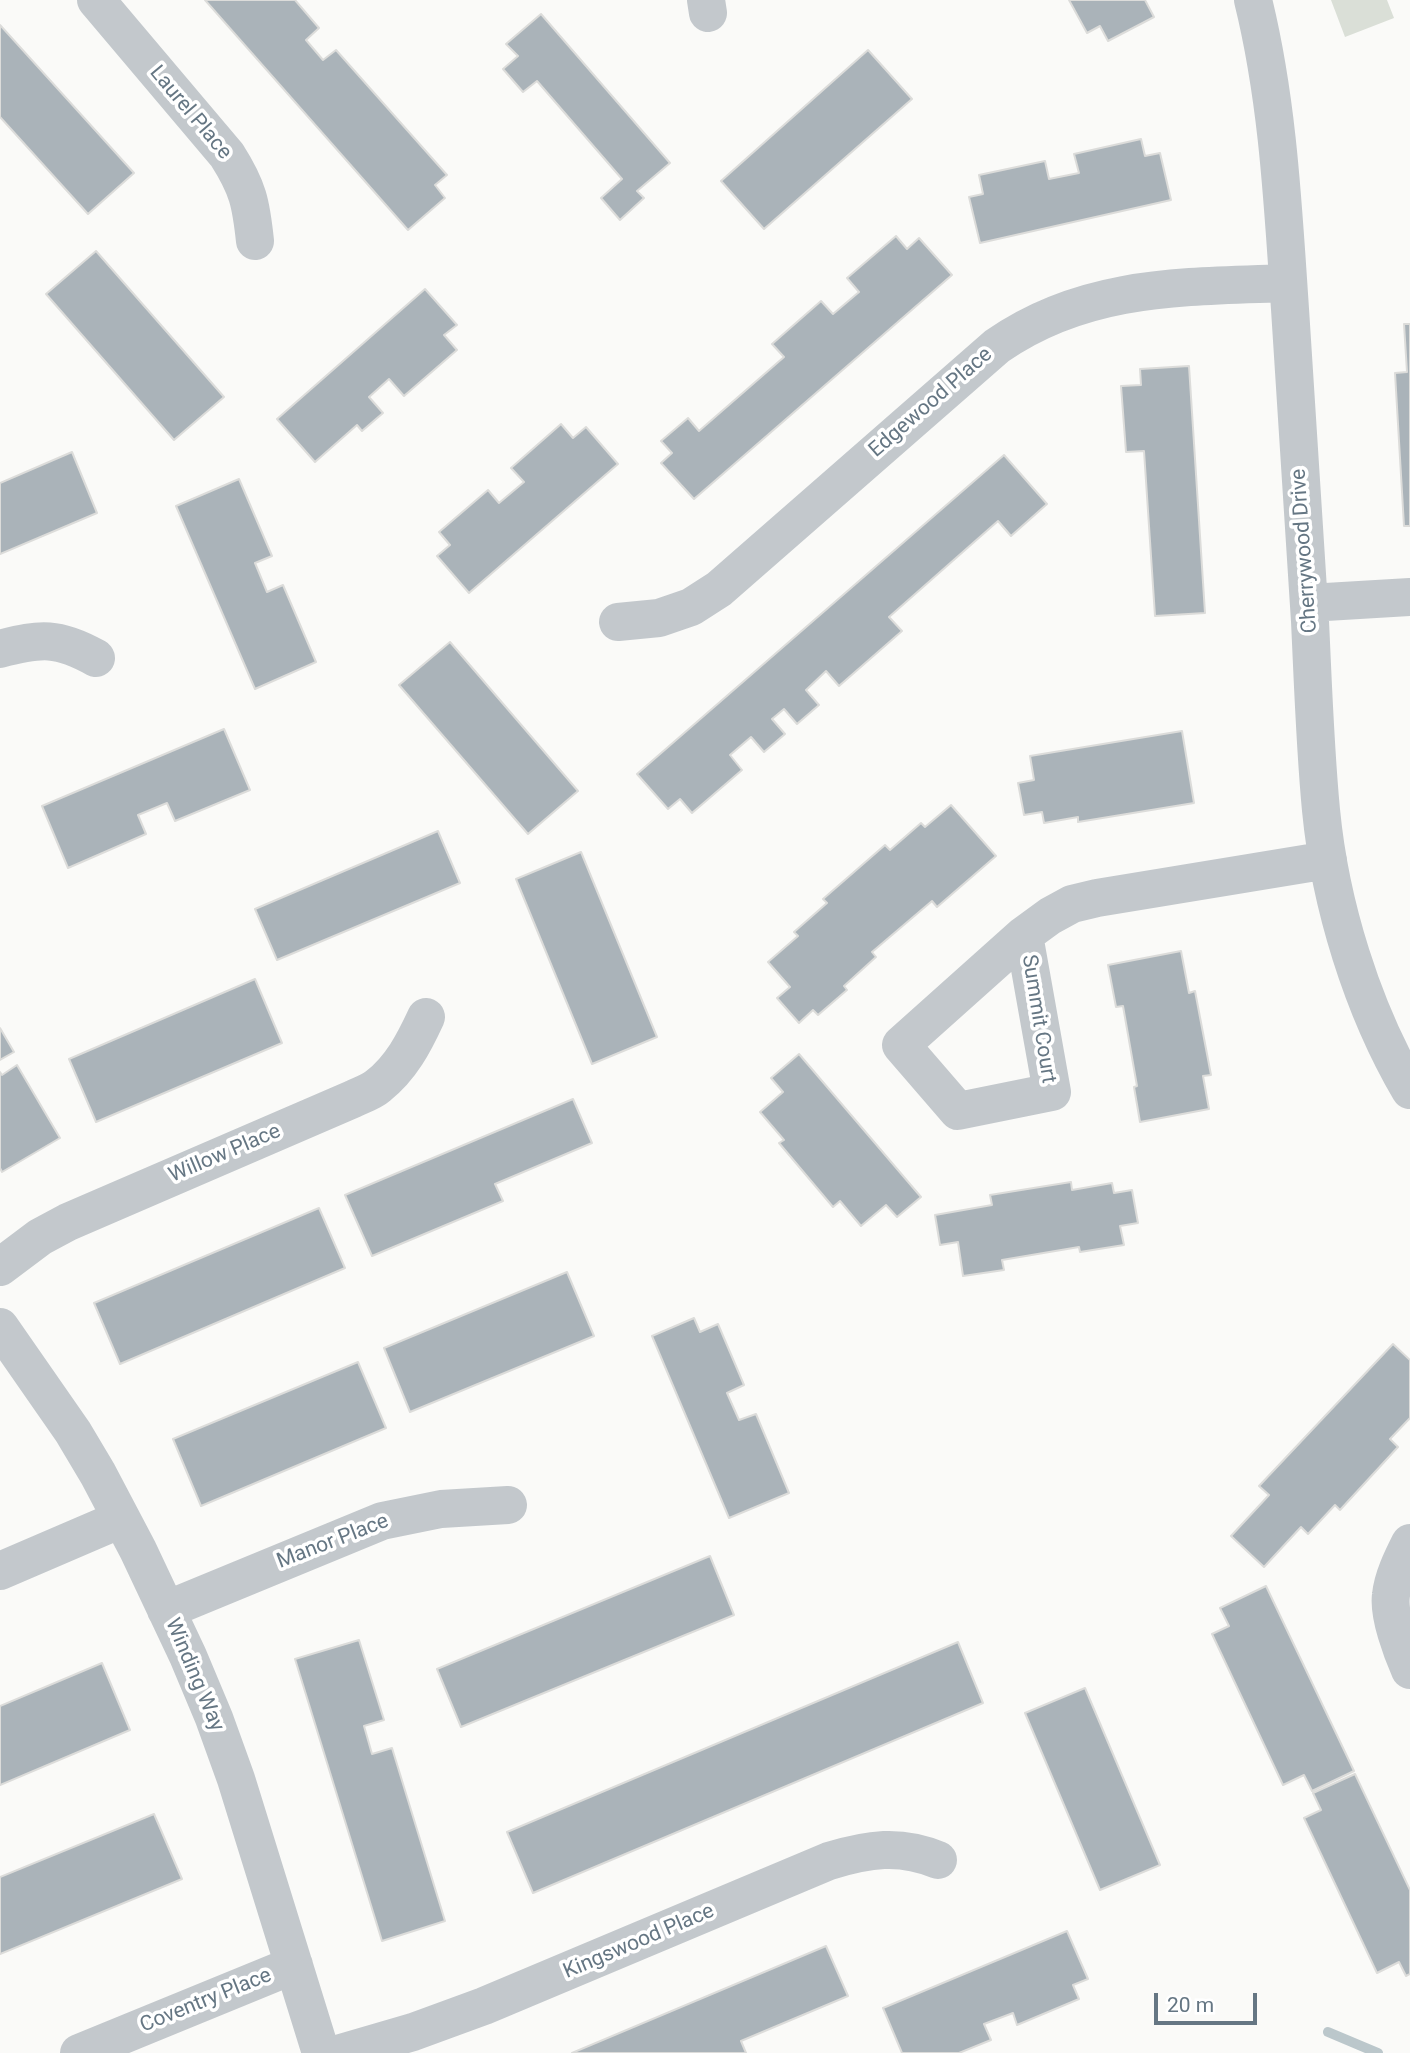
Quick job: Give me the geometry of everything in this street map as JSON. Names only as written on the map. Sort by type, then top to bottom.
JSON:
[{"type":"street","name":"Laurel Place","points":[[96,0],[227,155],[242,179],[251,205],[255,241]]},
{"type":"street","name":"Cherrywood Drive","points":[[1253,0],[1269,70],[1278,153],[1321,810],[1328,860],[1350,949],[1374,1018],[1410,1090]]},
{"type":"street","name":"Edgewood Place","points":[[618,622],[659,618],[691,607],[719,589],[997,346],[1019,330],[1074,306],[1110,296],[1148,291],[1288,283]]},
{"type":"street","points":[[1309,603],[1410,597]]},
{"type":"street","points":[[0,649],[26,642],[50,640],[74,646],[96,658]]},
{"type":"street","name":"Summit Court","points":[[1024,935],[1052,1092],[958,1111],[901,1045],[1024,935],[1050,916],[1072,904],[1097,898],[1328,860]]},
{"type":"street","name":"Willow Place","points":[[0,1266],[40,1237],[68,1222],[377,1087],[396,1068],[412,1046],[426,1017]]},
{"type":"street","name":"Winding Way","points":[[0,1327],[73,1432],[121,1518],[166,1610],[219,1731],[321,2053]]},
{"type":"street","name":"Manor Place","points":[[166,1610],[382,1521],[441,1509],[508,1505]]},
{"type":"street","points":[[0,1571],[121,1518]]},
{"type":"street","points":[[1410,1543],[1397,1571],[1400,1602],[1395,1627],[1410,1670]]},
{"type":"street","name":"Kingswood Place","points":[[341,2053],[413,2032],[484,2006],[829,1861],[876,1850],[898,1849],[920,1852],[938,1860]]},
{"type":"street","name":"Coventry Place","points":[[79,2053],[294,1965]]},
{"type":"shaded area","points":[[1331,0],[1387,0],[1394,18],[1345,37]]},
{"type":"building","points":[[205,0],[295,0],[319,28],[306,40],[323,60],[336,50],[447,175],[435,185],[445,198],[408,230]]},
{"type":"building","points":[[1069,0],[1145,0],[1154,17],[1108,41],[1100,26],[1087,33]]},
{"type":"building","points":[[541,14],[670,163],[637,191],[644,198],[620,220],[601,198],[622,179],[537,81],[523,92],[503,69],[518,56],[506,44]]},
{"type":"building","points":[[0,25],[134,173],[88,214],[0,117]]},
{"type":"building","points":[[868,50],[912,99],[764,229],[721,181]]},
{"type":"building","points":[[1141,139],[1145,156],[1160,153],[1171,200],[980,243],[969,197],[983,194],[979,175],[1045,161],[1049,179],[1079,173],[1074,154]]},
{"type":"building","points":[[896,236],[907,249],[919,238],[952,275],[694,499],[661,463],[672,453],[661,441],[688,418],[699,431],[784,357],[772,344],[821,301],[833,314],[859,292],[847,278]]},
{"type":"building","points":[[96,251],[224,397],[174,440],[46,294]]},
{"type":"building","points":[[425,289],[457,325],[444,335],[457,350],[404,396],[389,379],[369,397],[383,413],[362,431],[357,425],[315,462],[277,419]]},
{"type":"building","points":[[1404,324],[1410,324],[1410,526],[1404,526],[1395,373],[1407,372]]},
{"type":"building","points":[[1189,366],[1205,613],[1155,616],[1144,451],[1126,452],[1121,386],[1141,385],[1140,369]]},
{"type":"building","points":[[561,424],[573,438],[586,427],[618,464],[469,593],[437,556],[450,545],[439,532],[488,490],[499,503],[524,482],[511,468]]},
{"type":"building","points":[[72,452],[97,513],[0,554],[0,483]]},
{"type":"building","points":[[1004,455],[1047,504],[1011,536],[998,521],[889,617],[902,631],[839,686],[826,671],[806,690],[819,705],[797,724],[784,709],[772,719],[785,734],[764,752],[751,737],[730,755],[742,770],[692,813],[680,799],[668,809],[637,774]]},
{"type":"building","points":[[239,479],[272,556],[255,563],[267,592],[283,585],[316,662],[255,689],[176,506]]},
{"type":"building","points":[[450,642],[578,791],[528,834],[399,685]]},
{"type":"building","points":[[224,729],[250,790],[175,821],[167,803],[138,815],[146,834],[68,868],[42,806]]},
{"type":"building","points":[[1182,731],[1194,803],[1078,822],[1078,817],[1044,823],[1042,812],[1024,815],[1018,783],[1034,780],[1030,756]]},
{"type":"building","points":[[951,805],[996,856],[937,907],[932,901],[872,952],[876,957],[844,986],[847,990],[818,1015],[813,1010],[799,1023],[777,998],[790,987],[768,962],[798,936],[794,932],[827,903],[823,899],[885,845],[890,850],[921,823],[925,827]]},
{"type":"building","points":[[438,831],[460,883],[277,960],[255,909]]},
{"type":"building","points":[[581,852],[657,1037],[592,1064],[516,879]]},
{"type":"building","points":[[1181,951],[1189,993],[1195,991],[1211,1075],[1203,1076],[1209,1109],[1140,1122],[1134,1087],[1137,1086],[1123,1006],[1116,1007],[1108,965]]},
{"type":"building","points":[[255,979],[282,1043],[96,1122],[69,1059]]},
{"type":"building","points":[[0,1028],[14,1052],[0,1060]]},
{"type":"building","points":[[799,1054],[921,1197],[897,1217],[886,1205],[861,1226],[840,1201],[833,1207],[779,1143],[784,1140],[760,1112],[783,1092],[771,1078]]},
{"type":"building","points":[[17,1065],[60,1138],[2,1172],[0,1072],[2,1075]]},
{"type":"building","points":[[573,1099],[592,1143],[495,1184],[503,1201],[372,1256],[345,1195]]},
{"type":"building","points":[[1071,1182],[1072,1190],[1112,1183],[1114,1193],[1132,1190],[1138,1223],[1120,1226],[1124,1245],[1080,1252],[1079,1247],[1002,1260],[1004,1270],[963,1276],[958,1242],[940,1245],[935,1215],[992,1205],[990,1195]]},
{"type":"building","points":[[319,1208],[345,1268],[120,1364],[94,1303]]},
{"type":"building","points":[[567,1272],[594,1336],[410,1412],[384,1348]]},
{"type":"building","points":[[694,1318],[700,1332],[718,1324],[744,1385],[727,1393],[739,1420],[756,1414],[789,1493],[729,1518],[652,1336]]},
{"type":"building","points":[[1393,1344],[1410,1360],[1410,1418],[1390,1439],[1398,1447],[1340,1510],[1335,1505],[1308,1534],[1301,1527],[1264,1567],[1231,1536],[1269,1495],[1259,1486]]},
{"type":"building","points":[[358,1362],[386,1428],[201,1506],[173,1439]]},
{"type":"building","points":[[710,1556],[734,1615],[461,1727],[437,1669]]},
{"type":"building","points":[[1266,1586],[1354,1771],[1312,1791],[1304,1775],[1283,1785],[1212,1634],[1229,1626],[1220,1608]]},
{"type":"building","points":[[359,1640],[384,1720],[364,1726],[372,1754],[392,1748],[445,1921],[382,1941],[295,1659]]},
{"type":"building","points":[[958,1642],[983,1703],[533,1893],[507,1832]]},
{"type":"building","points":[[102,1663],[130,1730],[0,1785],[0,1706]]},
{"type":"building","points":[[1085,1688],[1160,1865],[1100,1890],[1025,1713]]},
{"type":"building","points":[[1355,1774],[1410,1890],[1410,1974],[1406,1976],[1399,1962],[1377,1973],[1304,1818],[1321,1810],[1313,1793]]},
{"type":"building","points":[[154,1814],[182,1879],[0,1954],[0,1877]]},
{"type":"building","points":[[1067,1931],[1088,1979],[1073,1985],[1079,1999],[1017,2025],[1013,2013],[984,2024],[991,2040],[959,2053],[902,2053],[883,2008]]},
{"type":"building","points":[[826,1946],[848,1996],[741,2041],[746,2053],[572,2053]]},
{"type":"waterway","points":[[1328,2032],[1378,2053]]}]
